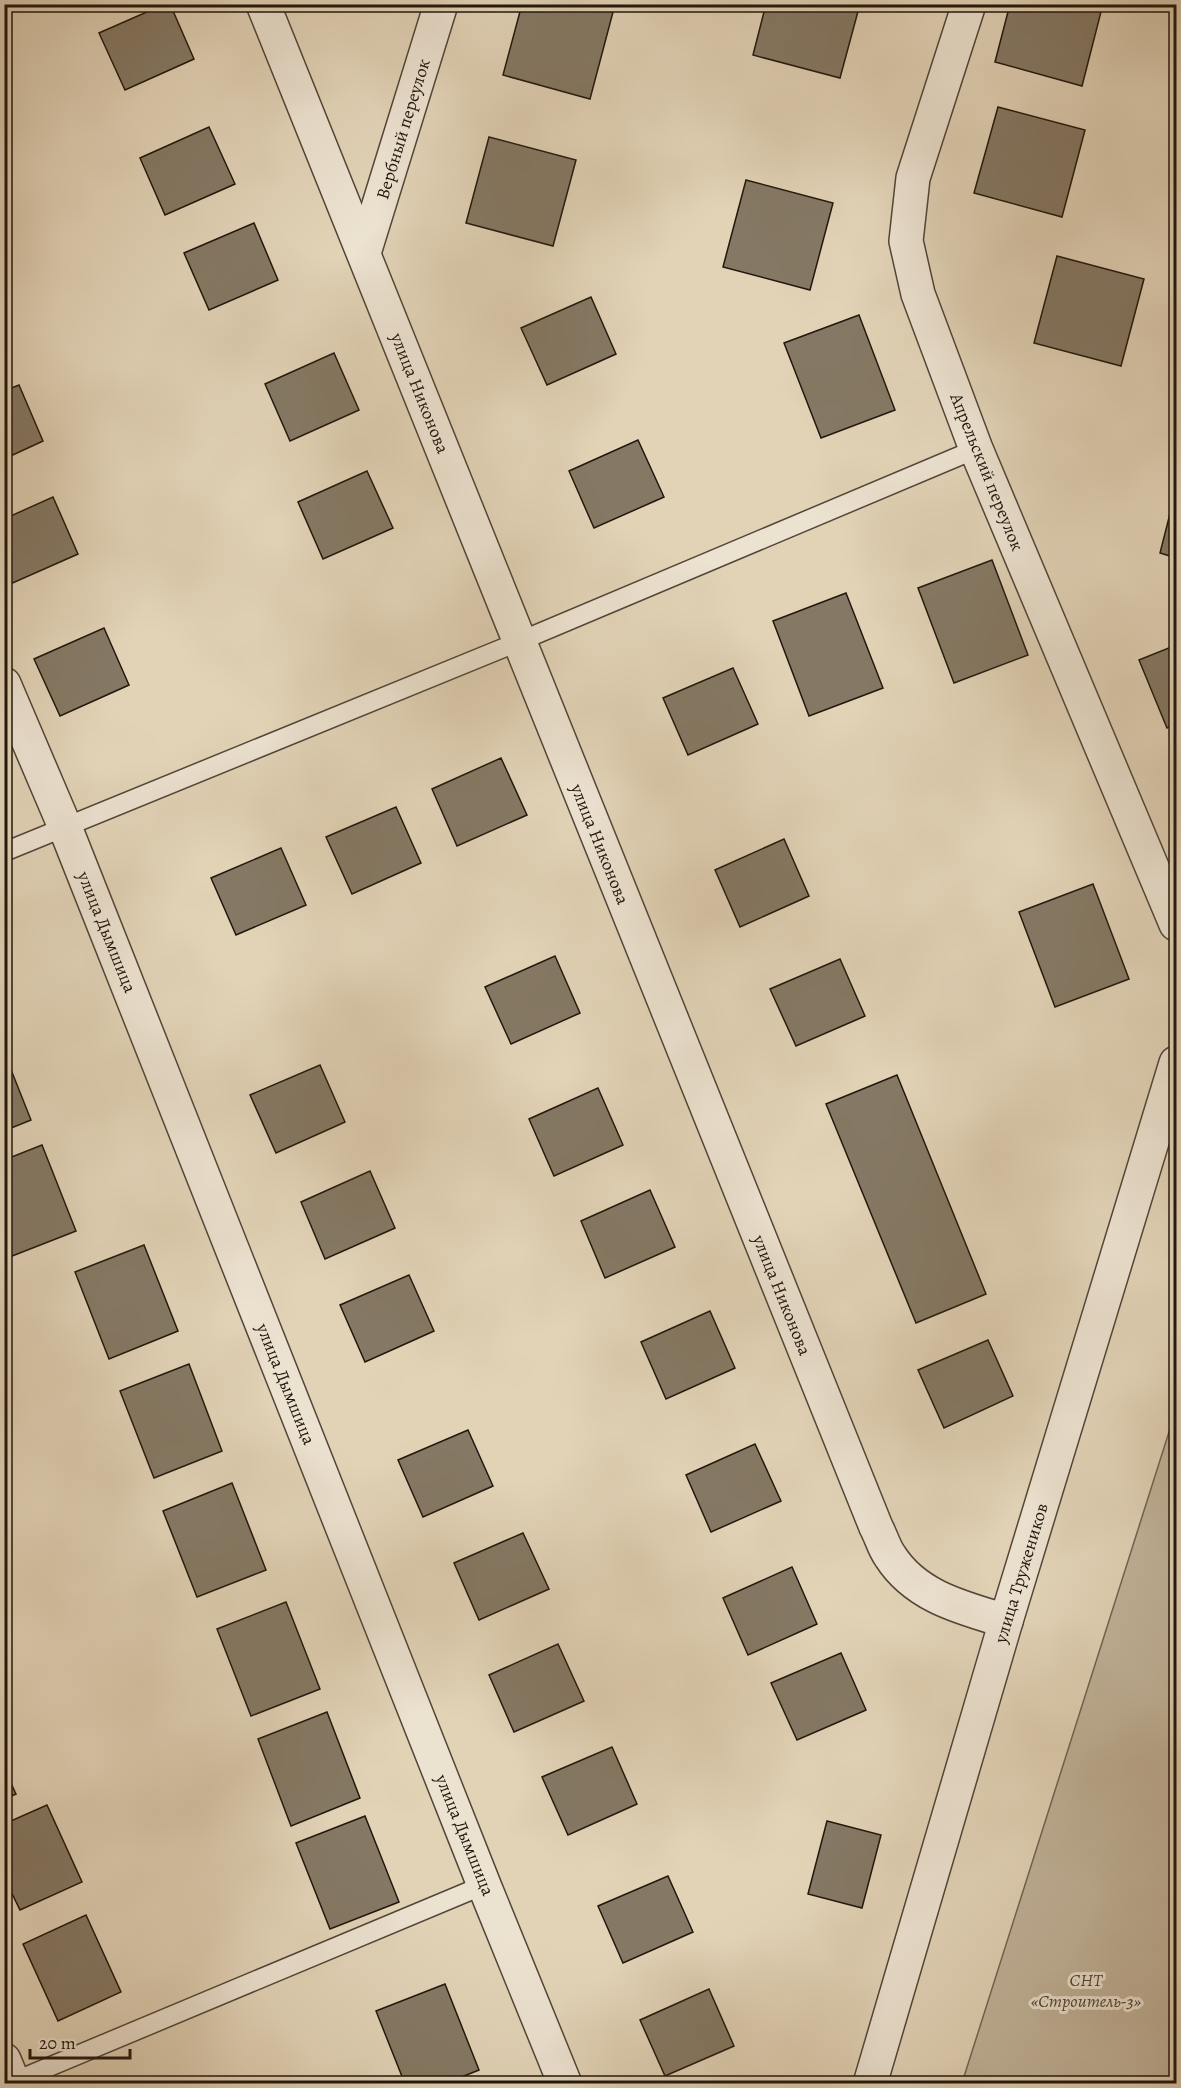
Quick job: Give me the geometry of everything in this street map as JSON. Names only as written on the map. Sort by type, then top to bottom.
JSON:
[{"type":"street","name":"улица Никонова","points":[[263,4],[518,642],[890,1557],[912,1581],[934,1596],[955,1606],[1006,1621]]},
{"type":"street","name":"Вербный переулок","points":[[364,253],[441,4]]},
{"type":"street","name":"Апрельский переулок","points":[[969,4],[913,178],[906,241],[918,294],[976,449],[1176,924]]},
{"type":"street","name":"улица Дымшица","points":[[4,684],[65,827],[565,2084]]},
{"type":"street","name":"улица Тружеников","points":[[870,2084],[1006,1621],[1176,1063]]},
{"type":"lane","points":[[4,852],[518,642],[976,449]]},
{"type":"lane","points":[[11,2075],[484,1885]]},
{"type":"green space","name":"СНТ «Строитель-3»","points":[[1176,1410],[1176,2083],[962,2083]]},
{"type":"building","points":[[165,4],[170,4],[194,59],[125,90],[99,33]]},
{"type":"building","points":[[522,4],[586,4],[613,12],[590,99],[503,75]]},
{"type":"building","points":[[766,4],[860,4],[840,78],[753,55]]},
{"type":"building","points":[[1010,4],[1103,4],[1082,86],[995,62]]},
{"type":"building","points":[[998,107],[1085,130],[1062,217],[974,193]]},
{"type":"building","points":[[209,127],[235,184],[165,215],[140,158]]},
{"type":"building","points":[[489,137],[576,160],[553,246],[466,223]]},
{"type":"building","points":[[746,180],[833,203],[810,290],[723,267]]},
{"type":"building","points":[[254,223],[278,280],[209,310],[184,253]]},
{"type":"building","points":[[1057,256],[1144,279],[1121,366],[1034,343]]},
{"type":"building","points":[[591,297],[616,354],[547,385],[521,328]]},
{"type":"building","points":[[859,315],[895,410],[821,438],[784,343]]},
{"type":"building","points":[[334,353],[359,410],[290,441],[265,384]]},
{"type":"building","points":[[19,385],[43,441],[4,459],[4,391]]},
{"type":"building","points":[[638,440],[664,497],[594,528],[569,471]]},
{"type":"building","points":[[367,471],[393,528],[323,559],[298,502]]},
{"type":"building","points":[[1176,490],[1176,558],[1160,553]]},
{"type":"building","points":[[53,497],[78,554],[8,585],[4,576],[4,519]]},
{"type":"building","points":[[992,560],[1028,655],[954,683],[918,588]]},
{"type":"building","points":[[846,593],[883,688],[809,716],[773,621]]},
{"type":"building","points":[[104,628],[129,685],[60,716],[34,659]]},
{"type":"building","points":[[1176,645],[1176,724],[1167,728],[1139,660]]},
{"type":"building","points":[[733,668],[758,724],[688,755],[663,698]]},
{"type":"building","points":[[501,758],[527,815],[457,846],[432,789]]},
{"type":"building","points":[[396,807],[421,863],[352,894],[326,837]]},
{"type":"building","points":[[784,839],[809,896],[740,927],[715,870]]},
{"type":"building","points":[[281,848],[306,905],[236,935],[211,878]]},
{"type":"building","points":[[1093,884],[1129,979],[1055,1007],[1019,912]]},
{"type":"building","points":[[555,956],[580,1013],[511,1044],[485,987]]},
{"type":"building","points":[[840,959],[865,1016],[796,1046],[770,989]]},
{"type":"building","points":[[4,1052],[31,1120],[4,1131]]},
{"type":"building","points":[[320,1065],[345,1122],[276,1153],[250,1095]]},
{"type":"building","points":[[897,1075],[986,1294],[916,1323],[826,1104]]},
{"type":"building","points":[[598,1088],[623,1145],[554,1176],[529,1119]]},
{"type":"building","points":[[42,1145],[76,1231],[7,1258],[4,1253],[4,1160]]},
{"type":"building","points":[[370,1171],[395,1228],[325,1259],[301,1202]]},
{"type":"building","points":[[650,1190],[675,1247],[605,1278],[581,1221]]},
{"type":"building","points":[[144,1245],[178,1331],[109,1359],[75,1272]]},
{"type":"building","points":[[409,1275],[434,1331],[365,1362],[340,1305]]},
{"type":"building","points":[[710,1311],[735,1368],[666,1399],[641,1342]]},
{"type":"building","points":[[988,1340],[1013,1396],[944,1428],[918,1370]]},
{"type":"building","points":[[189,1364],[222,1451],[154,1478],[120,1391]]},
{"type":"building","points":[[468,1430],[493,1486],[423,1517],[398,1460]]},
{"type":"building","points":[[755,1444],[781,1501],[711,1532],[686,1475]]},
{"type":"building","points":[[232,1483],[266,1570],[197,1597],[163,1511]]},
{"type":"building","points":[[523,1533],[549,1589],[479,1620],[454,1563]]},
{"type":"building","points":[[792,1567],[817,1624],[748,1655],[723,1598]]},
{"type":"building","points":[[286,1602],[320,1689],[251,1716],[217,1629]]},
{"type":"building","points":[[558,1644],[584,1701],[514,1732],[489,1675]]},
{"type":"building","points":[[841,1653],[866,1710],[797,1740],[771,1683]]},
{"type":"building","points":[[327,1712],[360,1798],[291,1826],[258,1739]]},
{"type":"building","points":[[612,1747],[637,1804],[568,1835],[542,1777]]},
{"type":"building","points":[[4,1768],[16,1794],[4,1799]]},
{"type":"building","points":[[47,1805],[82,1882],[20,1910],[4,1877],[4,1824]]},
{"type":"building","points":[[365,1816],[399,1902],[330,1929],[296,1843]]},
{"type":"building","points":[[827,1821],[881,1835],[862,1908],[808,1894]]},
{"type":"building","points":[[668,1876],[693,1932],[623,1963],[598,1906]]},
{"type":"building","points":[[86,1915],[121,1992],[58,2021],[23,1944]]},
{"type":"building","points":[[445,1984],[479,2070],[444,2084],[405,2084],[376,2011]]},
{"type":"building","points":[[709,1989],[734,2046],[665,2076],[640,2020]]}]
